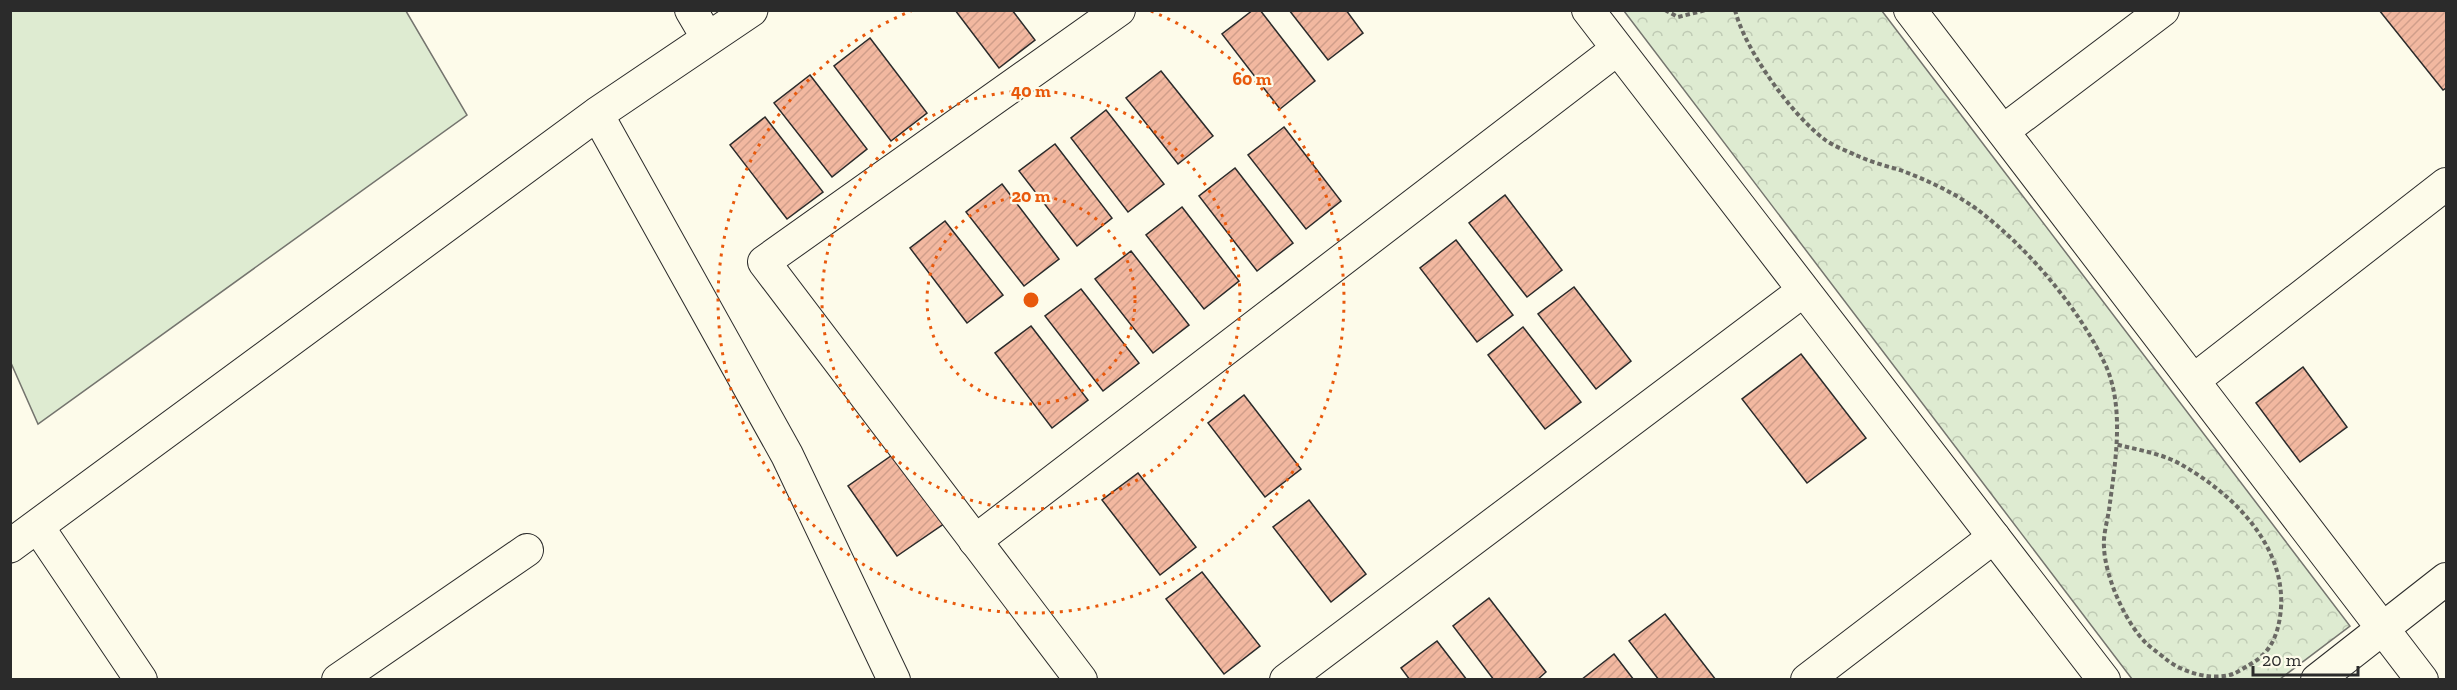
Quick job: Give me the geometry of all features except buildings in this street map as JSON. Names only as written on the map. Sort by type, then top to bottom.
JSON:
[{"type":"main road","points":[[10,546],[597,114],[751,10]]},
{"type":"street","points":[[691,10],[708,39]]},
{"type":"street","points":[[1081,680],[764,262],[1119,10]]},
{"type":"street","points":[[1588,10],[1616,50],[2104,680]]},
{"type":"street","points":[[1911,10],[2422,680]]},
{"type":"street","points":[[2003,131],[2163,10]]},
{"type":"street","points":[[975,540],[1616,50]]},
{"type":"street","points":[[597,114],[786,455],[894,680]]},
{"type":"street","points":[[2194,380],[2446,184]]},
{"type":"street","points":[[1286,680],[1803,291]]},
{"type":"street","points":[[38,527],[141,680]]},
{"type":"street","points":[[1807,680],[1994,537]]},
{"type":"street","points":[[338,680],[527,550]]},
{"type":"street","points":[[2317,680],[2446,579]]},
{"type":"path","points":[[1665,10],[1678,17],[1706,10]]},
{"type":"path","points":[[1735,10],[1739,25],[1758,63],[1793,108],[1824,139],[1860,158],[1930,182],[1977,210],[2018,245],[2056,288],[2087,332],[2107,369],[2117,412],[2104,548],[2110,577],[2123,610],[2145,642],[2173,665],[2201,676],[2232,675],[2262,658],[2280,630],[2282,598],[2267,543],[2245,516],[2216,487],[2180,464],[2115,444]]},
{"type":"green space","points":[[10,11],[406,11],[467,115],[38,424],[11,363]]},
{"type":"green space","points":[[1624,11],[1882,11],[2350,626],[2280,679],[2132,679]]}]
